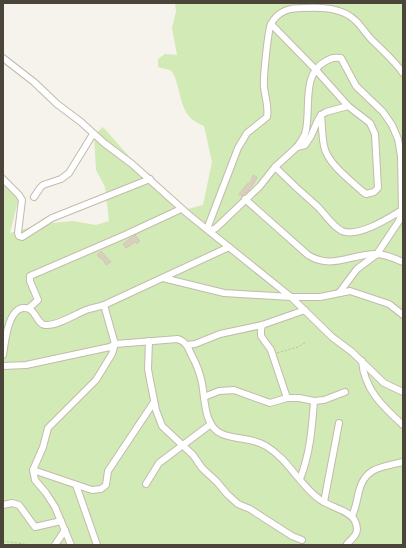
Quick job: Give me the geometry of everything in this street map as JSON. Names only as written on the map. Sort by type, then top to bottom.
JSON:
[{"type":"street","points":[[207,230],[238,148],[247,133],[267,117],[268,109],[264,86],[270,24],[281,12],[287,9],[318,7],[338,10],[347,14],[356,21],[370,39],[395,62],[403,73]]},
{"type":"street","points":[[270,24],[316,70],[348,106],[370,124],[375,134],[378,182],[378,188],[374,192],[366,194],[333,164],[324,147],[321,115]]},
{"type":"street","points":[[207,230],[216,228],[260,186],[275,167],[297,147],[305,134],[307,100],[310,82],[316,70],[322,63],[334,57],[341,58],[356,86],[383,112],[392,125],[398,139],[401,156],[402,210],[399,221],[377,254],[357,269],[339,293]]},
{"type":"street","points":[[3,58],[34,82],[57,104],[81,122],[93,134],[150,179],[181,209],[291,297],[332,337],[352,352],[384,383],[403,392]]},
{"type":"street","points":[[297,147],[305,145],[321,115],[326,112],[348,106]]},
{"type":"street","points":[[34,197],[43,185],[61,179],[70,173],[93,134]]},
{"type":"street","points":[[275,167],[320,209],[334,225],[343,231],[352,232],[368,228],[392,217],[402,210]]},
{"type":"street","points":[[3,179],[22,200],[18,233],[19,236],[22,237],[52,218],[150,179]]},
{"type":"street","points":[[246,199],[315,260],[334,262],[362,255],[377,254],[390,256],[403,262]]},
{"type":"street","points":[[3,354],[10,321],[14,312],[20,308],[29,308],[38,300],[30,281],[30,276],[112,241],[181,209]]},
{"type":"street","points":[[29,308],[41,324],[45,326],[54,324],[88,309],[104,305],[230,247]]},
{"type":"street","points":[[163,278],[224,293],[291,297],[320,297],[350,291],[388,304],[403,315]]},
{"type":"street","points":[[70,545],[55,507],[35,480],[32,470],[43,447],[48,428],[96,380],[112,354],[115,344],[104,305]]},
{"type":"street","points":[[187,345],[195,344],[220,334],[262,325],[305,310]]},
{"type":"street","points":[[262,325],[261,336],[273,355],[287,398]]},
{"type":"street","points":[[3,366],[26,365],[115,344],[178,339],[183,341],[187,345],[196,364],[202,382],[208,416],[211,424],[222,434],[249,439],[265,445],[278,455],[309,490],[324,502],[352,516],[358,532],[347,544]]},
{"type":"street","points":[[149,341],[148,369],[154,402],[162,426],[193,456],[202,468],[238,504],[250,509],[292,536],[302,540]]},
{"type":"street","points":[[362,361],[365,378],[373,393],[387,410],[403,425]]},
{"type":"street","points":[[204,397],[219,392],[234,390],[270,403],[287,398],[299,398],[314,401],[324,400],[345,392]]},
{"type":"street","points":[[300,479],[305,467],[311,439],[314,401]]},
{"type":"street","points":[[32,470],[92,490],[101,489],[106,485],[108,471],[154,402]]},
{"type":"street","points":[[324,502],[339,423]]},
{"type":"street","points":[[146,484],[159,463],[211,424]]},
{"type":"street","points":[[352,516],[355,511],[361,482],[368,472],[403,462]]},
{"type":"street","points":[[76,484],[97,545]]},
{"type":"street","points":[[3,505],[12,503],[19,505],[35,527],[61,521]]},
{"type":"street","points":[[55,545],[65,530]]},
{"type":"path","points":[[273,355],[298,347],[306,342]]},
{"type":"path","points":[[3,541],[31,545]]},
{"type":"green space","points":[[175,3],[403,3],[403,545],[3,545],[3,176],[19,197],[10,233],[42,224],[73,221],[96,225],[109,221],[105,187],[96,170],[94,135],[103,127],[160,191],[188,209],[203,205],[212,162],[204,126],[191,118],[184,108],[172,72],[170,70],[158,67],[158,59],[165,54],[177,55],[172,28],[176,11]]},
{"type":"building","points":[[253,175],[257,177],[256,180],[249,190],[242,196],[239,194],[248,183],[250,184]]},
{"type":"building","points":[[135,235],[140,241],[137,244],[135,242],[126,248],[123,244]]},
{"type":"building","points":[[101,251],[111,262],[106,265],[102,258],[101,259],[97,255]]}]
